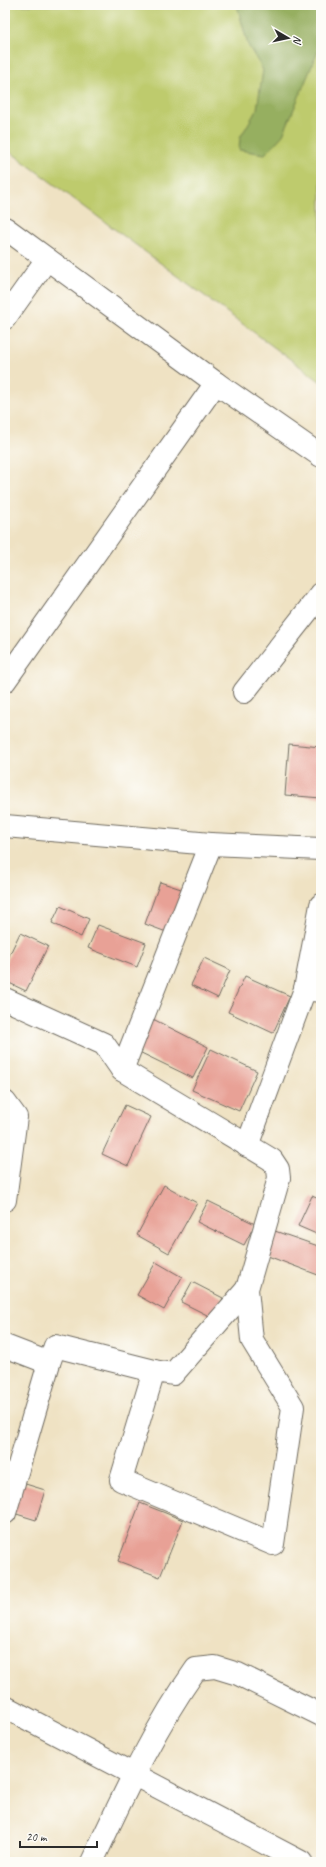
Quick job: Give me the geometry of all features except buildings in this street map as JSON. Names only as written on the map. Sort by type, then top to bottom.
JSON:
[{"type":"street","points":[[5,228],[216,383],[321,456]]},
{"type":"street","points":[[5,318],[47,259]]},
{"type":"street","points":[[5,681],[216,383]]},
{"type":"street","points":[[244,692],[321,594]]},
{"type":"street","points":[[5,826],[211,844],[321,849]]},
{"type":"street","points":[[122,1070],[211,844]]},
{"type":"street","points":[[247,1146],[313,990],[321,905]]},
{"type":"street","points":[[5,998],[104,1044],[122,1070],[272,1160],[278,1169],[279,1178],[247,1289],[252,1340],[293,1407],[273,1544],[121,1480],[154,1371]]},
{"type":"street","points":[[5,1102],[16,1117],[5,1200]]},
{"type":"street","points":[[5,1513],[55,1346],[154,1371],[173,1374],[247,1289]]},
{"type":"street","points":[[5,1346],[50,1363]]},
{"type":"street","points":[[92,1862],[134,1774],[177,1695],[196,1669],[215,1668],[238,1674],[321,1715]]},
{"type":"street","points":[[5,1707],[302,1862]]},
{"type":"green space","points":[[5,5],[321,5],[321,382],[5,148]]},
{"type":"green space","points":[[237,5],[321,5],[321,44],[283,135],[265,154],[239,150],[240,138],[257,109],[263,70],[248,45]]}]
